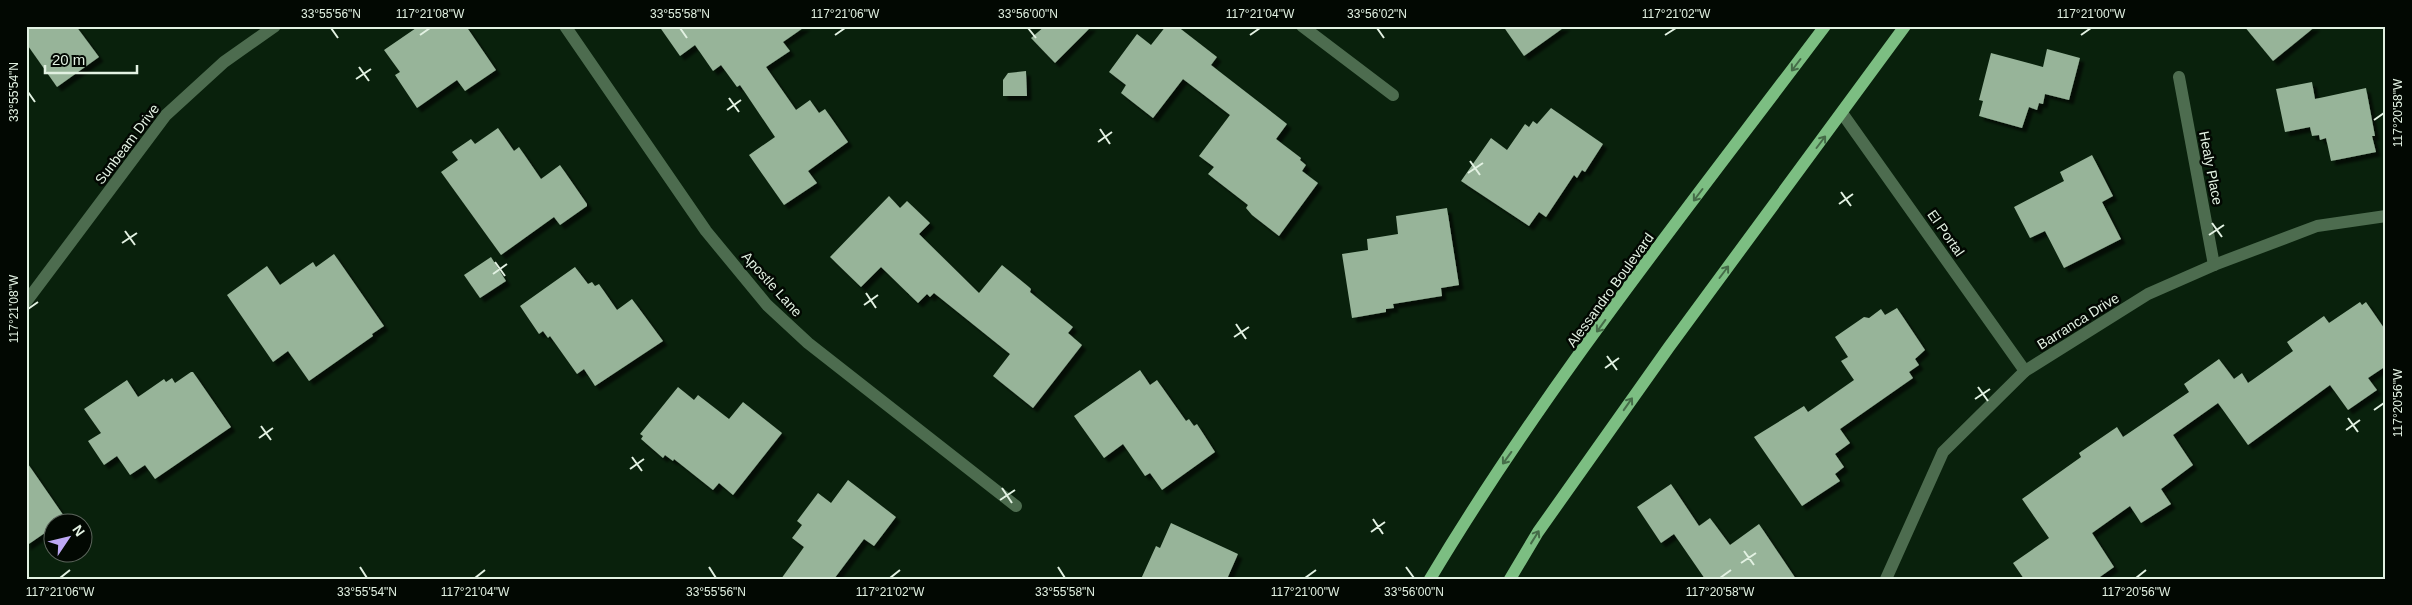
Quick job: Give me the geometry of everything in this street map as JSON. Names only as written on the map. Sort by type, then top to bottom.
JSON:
[{"type":"main road","name":"Alessandro Boulevard","points":[[1430,579],[1485,489],[1621,298],[1825,26]]},
{"type":"main road","points":[[1510,579],[1538,532],[1668,347],[1905,26]]},
{"type":"street","name":"Sunbeam Drive","points":[[26,302],[166,115],[224,62],[275,26]]},
{"type":"street","name":"Apostle Lane","points":[[565,26],[706,231],[767,305],[808,343],[1016,506]]},
{"type":"street","points":[[1302,26],[1394,95]]},
{"type":"street","name":"Healy Place","points":[[2179,77],[2214,265]]},
{"type":"street","name":"El Portal","points":[[1842,112],[2025,371]]},
{"type":"street","name":"Barranca Drive","points":[[1886,579],[1944,452],[2025,371],[2148,294],[2214,265],[2317,226],[2386,216]]},
{"type":"building","points":[[26,26],[76,26],[99,57],[57,87],[26,43]]},
{"type":"building","points":[[419,26],[466,26],[496,70],[465,91],[457,80],[417,108],[395,75],[400,72],[384,50]]},
{"type":"building","points":[[659,26],[806,26],[783,42],[790,51],[766,67],[796,110],[810,100],[819,113],[825,109],[848,142],[808,171],[817,183],[784,205],[749,155],[775,137],[740,85],[737,87],[721,65],[713,71],[695,45],[680,56]]},
{"type":"building","points":[[1045,26],[1092,26],[1055,63],[1031,38]]},
{"type":"building","points":[[1166,26],[1177,26],[1217,57],[1211,65],[1287,124],[1276,139],[1301,158],[1300,160],[1306,165],[1302,171],[1318,183],[1279,236],[1252,215],[1246,208],[1248,205],[1208,174],[1214,167],[1199,156],[1230,115],[1183,79],[1153,118],[1121,93],[1126,85],[1109,72],[1137,34],[1151,45]]},
{"type":"building","points":[[1503,26],[1566,26],[1524,56]]},
{"type":"building","points":[[2244,26],[2316,26],[2273,61]]},
{"type":"building","points":[[2047,49],[2080,58],[2069,100],[2045,94],[2043,104],[2039,103],[2037,110],[2029,107],[2022,128],[1979,116],[1983,101],[1979,100],[1991,53],[2043,67]]},
{"type":"building","points":[[1026,71],[1027,96],[1003,96],[1003,80],[1008,73]]},
{"type":"building","points":[[2312,82],[2315,99],[2366,88],[2376,152],[2331,161],[2326,138],[2320,140],[2319,135],[2312,136],[2310,127],[2285,132],[2276,89]]},
{"type":"building","points":[[1551,108],[1603,144],[1585,172],[1582,170],[1577,178],[1574,175],[1546,217],[1539,212],[1529,226],[1461,181],[1491,138],[1507,150],[1525,124],[1529,127],[1533,121],[1537,124]]},
{"type":"building","points":[[498,128],[514,151],[519,147],[541,179],[560,165],[587,204],[587,206],[560,225],[554,217],[501,255],[441,172],[458,160],[452,152],[471,139],[475,144]]},
{"type":"building","points":[[2092,155],[2113,196],[2102,202],[2121,239],[2064,268],[2045,231],[2030,238],[2014,207],[2064,181],[2060,172]]},
{"type":"building","points":[[889,196],[900,208],[907,201],[930,223],[919,234],[979,293],[1002,265],[1029,287],[1031,289],[1030,292],[1073,327],[1068,333],[1082,345],[1033,408],[993,376],[1010,354],[934,293],[930,297],[927,294],[918,303],[881,267],[861,287],[830,257]]},
{"type":"building","points":[[1447,208],[1459,285],[1441,288],[1442,296],[1393,304],[1394,308],[1386,309],[1386,312],[1352,318],[1342,254],[1368,250],[1367,239],[1398,234],[1396,216]]},
{"type":"building","points":[[334,254],[384,326],[372,334],[373,336],[309,381],[288,351],[273,362],[227,295],[267,266],[280,285],[313,262],[316,267]]},
{"type":"building","points":[[491,257],[506,281],[480,298],[464,275]]},
{"type":"building","points":[[575,267],[588,284],[592,282],[595,286],[599,284],[617,310],[632,299],[663,341],[595,386],[584,369],[577,374],[550,336],[548,338],[543,331],[539,334],[520,306]]},
{"type":"building","points":[[2360,302],[2362,305],[2366,302],[2386,331],[2386,366],[2368,378],[2377,390],[2348,410],[2330,385],[2248,445],[2218,403],[2173,435],[2193,465],[2161,489],[2171,504],[2141,523],[2130,506],[2092,533],[2114,567],[2097,579],[2024,579],[2013,563],[2049,538],[2022,499],[2081,457],[2079,453],[2117,427],[2123,437],[2189,392],[2184,384],[2219,359],[2234,379],[2242,373],[2248,383],[2293,351],[2287,342],[2324,316],[2329,323]]},
{"type":"building","points":[[1897,308],[1925,350],[1915,359],[1919,365],[1909,372],[1913,378],[1840,429],[1850,443],[1835,454],[1844,467],[1835,474],[1840,481],[1802,506],[1754,437],[1804,406],[1808,412],[1854,380],[1841,361],[1848,357],[1835,337],[1864,317],[1869,318],[1881,309],[1885,315]]},
{"type":"building","points":[[1140,370],[1150,385],[1157,380],[1186,421],[1189,419],[1194,426],[1197,424],[1215,452],[1162,490],[1150,473],[1145,476],[1123,444],[1104,458],[1074,416]]},
{"type":"building","points":[[193,372],[231,427],[155,479],[145,465],[130,475],[117,456],[104,465],[88,441],[101,433],[84,409],[127,380],[138,397],[164,379],[166,382],[172,378],[175,383]]},
{"type":"building","points":[[678,387],[694,400],[698,395],[729,419],[743,402],[782,433],[733,495],[719,483],[713,490],[674,459],[673,461],[665,455],[663,458],[641,439],[643,436],[640,434]]},
{"type":"building","points":[[26,461],[61,512],[42,512],[42,535],[26,546]]},
{"type":"building","points":[[848,480],[896,517],[874,546],[864,539],[834,579],[781,579],[804,547],[792,538],[802,525],[797,521],[818,493],[831,503]]},
{"type":"building","points":[[1671,484],[1699,526],[1710,518],[1730,545],[1759,524],[1796,579],[1705,579],[1674,534],[1661,543],[1637,507]]},
{"type":"building","points":[[1171,523],[1238,554],[1227,579],[1141,579],[1156,546],[1160,548]]}]
